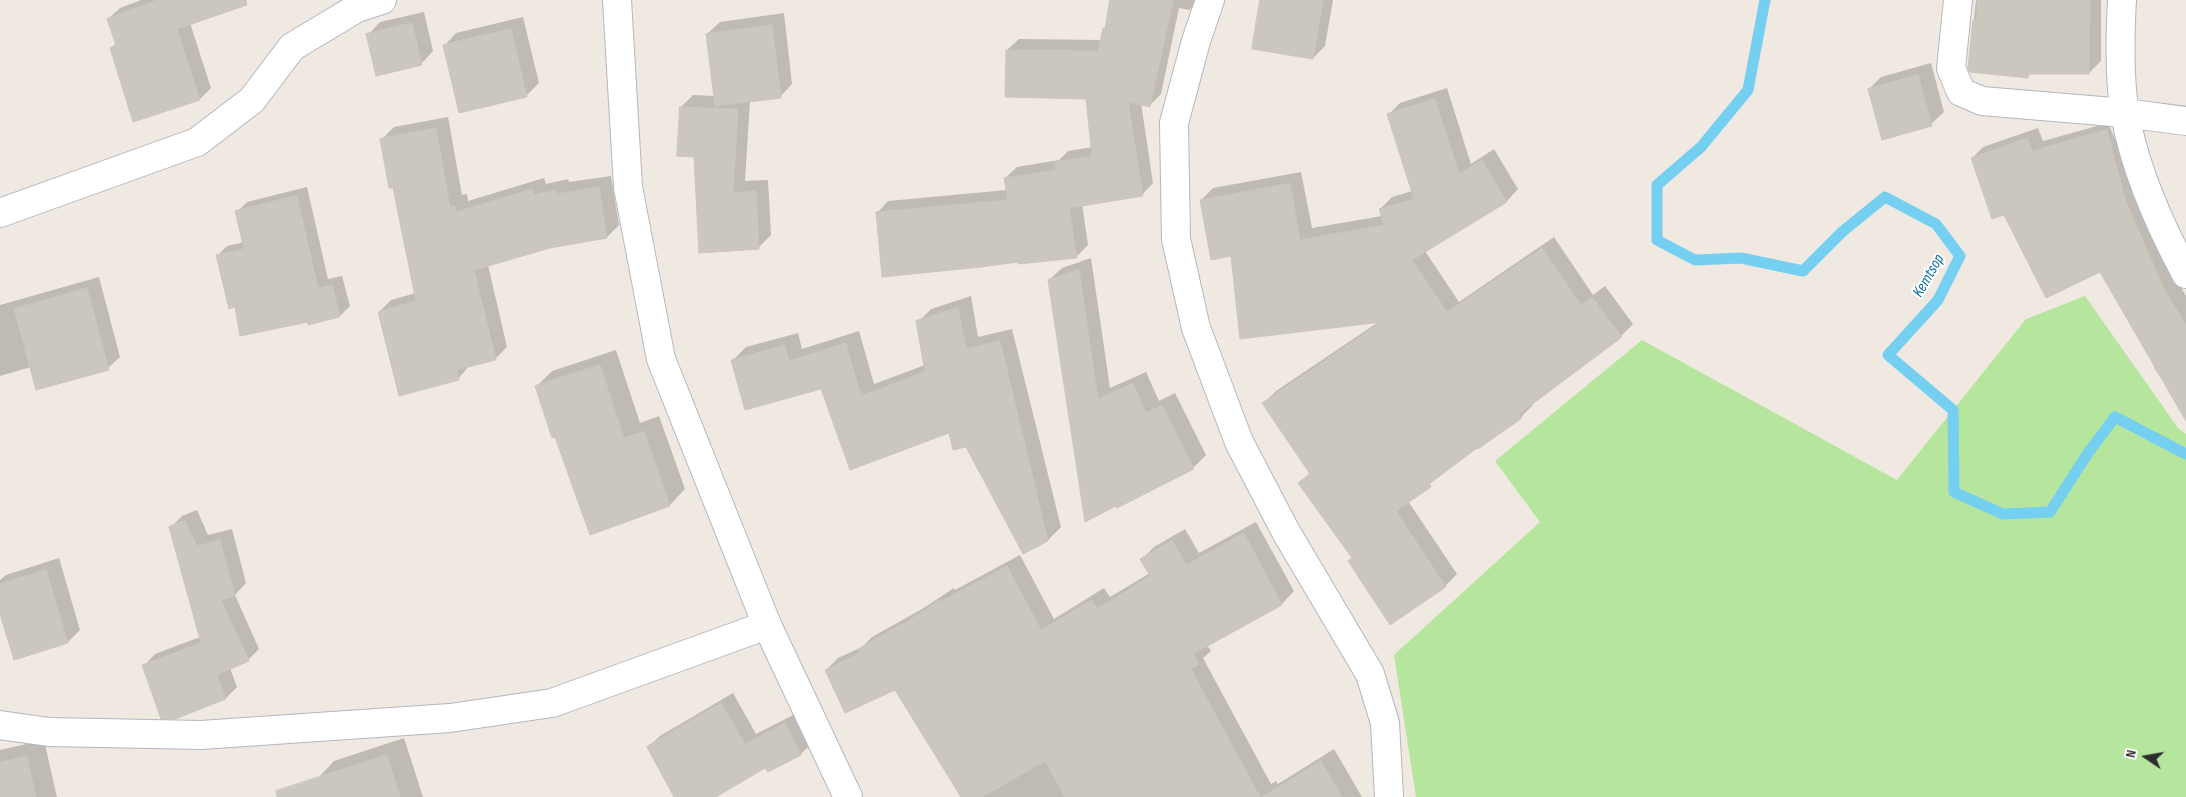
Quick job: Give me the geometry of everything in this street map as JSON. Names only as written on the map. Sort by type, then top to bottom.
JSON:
[{"type":"street","points":[[0,213],[197,142],[252,100],[292,47],[357,8],[382,0]]},
{"type":"street","points":[[617,0],[628,187],[661,359],[767,625],[848,797]]},
{"type":"street","points":[[1210,0],[1196,42],[1174,123],[1176,239],[1196,328],[1238,442],[1286,532],[1370,674],[1385,723],[1389,797]]},
{"type":"street","points":[[1958,0],[1951,68],[1961,92],[1982,101],[2125,113],[2186,121]]},
{"type":"street","points":[[2122,0],[2120,40],[2125,113],[2139,172],[2174,253],[2186,274]]},
{"type":"street","points":[[0,726],[49,732],[201,735],[450,718],[552,703],[767,625]]},
{"type":"green space","points":[[2085,296],[2178,428],[2186,434],[2186,797],[1416,797],[1394,655],[1540,522],[1495,461],[1642,340],[1897,480],[2026,319]]},
{"type":"building","points":[[158,0],[246,0],[247,5],[177,29],[200,100],[133,122],[110,48],[116,45],[107,19]]},
{"type":"building","points":[[1110,0],[1173,0],[1150,107],[1128,102],[1143,196],[1069,208],[1077,258],[1018,264],[1018,262],[882,277],[876,212],[1008,200],[1004,178],[1056,170],[1055,162],[1092,156],[1086,99],[1005,97],[1006,50],[1098,51],[1103,28],[1105,28]]},
{"type":"building","points":[[1260,0],[1323,0],[1313,59],[1252,49]]},
{"type":"building","points":[[1978,0],[2090,0],[2089,74],[2028,74],[2028,78],[1970,72],[1968,68],[1973,20],[1976,20]]},
{"type":"building","points":[[412,23],[422,65],[376,76],[366,34]]},
{"type":"building","points":[[772,25],[781,98],[715,106],[706,34]]},
{"type":"building","points":[[511,29],[527,97],[459,113],[443,45]]},
{"type":"building","points":[[1918,75],[1932,126],[1882,140],[1868,89]]},
{"type":"building","points":[[1435,99],[1459,174],[1482,160],[1507,202],[1412,260],[1447,312],[1542,248],[1581,305],[1592,297],[1622,337],[1519,414],[1522,418],[1477,448],[1429,484],[1431,487],[1396,511],[1446,587],[1390,625],[1348,561],[1352,558],[1298,483],[1310,474],[1262,403],[1382,322],[1240,339],[1231,256],[1211,260],[1200,200],[1290,183],[1300,240],[1384,225],[1379,209],[1414,199],[1387,114]]},
{"type":"building","points":[[680,107],[738,109],[733,193],[756,191],[759,249],[699,253],[694,157],[677,156]]},
{"type":"building","points":[[436,128],[450,207],[455,206],[456,212],[532,189],[534,195],[556,190],[557,194],[599,187],[607,238],[550,248],[474,270],[496,360],[456,370],[459,380],[399,396],[378,312],[416,301],[393,188],[389,188],[380,139]]},
{"type":"building","points":[[2107,130],[2125,199],[2164,289],[2186,325],[2186,421],[2100,272],[2046,298],[2004,215],[1992,219],[1971,158],[2027,138],[2032,151]]},
{"type":"building","points":[[297,196],[318,288],[332,285],[340,317],[308,325],[308,322],[240,336],[235,307],[229,309],[216,255],[244,249],[235,211]]},
{"type":"building","points":[[1079,270],[1098,399],[1133,383],[1146,413],[1162,405],[1194,469],[1085,522],[1048,280]]},
{"type":"building","points":[[87,288],[109,370],[36,390],[14,309]]},
{"type":"building","points":[[958,308],[966,349],[1000,341],[1048,541],[1023,554],[966,447],[953,450],[949,433],[850,470],[821,389],[745,410],[731,360],[785,345],[789,361],[846,343],[861,396],[925,372],[916,321]]},
{"type":"building","points":[[600,365],[624,438],[644,431],[670,506],[590,535],[555,437],[552,438],[535,386]]},
{"type":"building","points":[[185,521],[197,546],[220,540],[235,596],[221,600],[249,661],[217,675],[226,699],[175,719],[161,719],[142,665],[201,643],[169,527]]},
{"type":"building","points":[[1244,533],[1282,605],[1193,654],[1199,664],[1191,669],[1260,797],[1065,797],[1045,761],[982,797],[961,797],[895,690],[845,713],[825,670],[860,653],[858,649],[908,621],[941,599],[942,601],[1007,566],[1041,630],[1092,600],[1097,609],[1150,576],[1140,559],[1172,540],[1186,565]]},
{"type":"building","points":[[46,570],[68,643],[14,660],[0,614],[0,584]]},
{"type":"building","points":[[721,703],[745,744],[785,723],[801,755],[768,772],[765,768],[716,797],[674,797],[647,747]]},
{"type":"building","points":[[387,755],[400,797],[277,797],[276,791]]},
{"type":"building","points":[[27,756],[36,797],[0,797],[0,763]]},
{"type":"building","points":[[1321,761],[1342,797],[1262,797]]},
{"type":"waterway","name":"Kemtsop","points":[[1765,0],[1748,90],[1701,147],[1657,185],[1657,240],[1695,260],[1741,258],[1803,271],[1842,232],[1885,197],[1936,224],[1960,256],[1938,300],[1888,355],[1953,410],[1954,492],[2003,514],[2050,512],[2088,453],[2115,417],[2186,454]]}]
